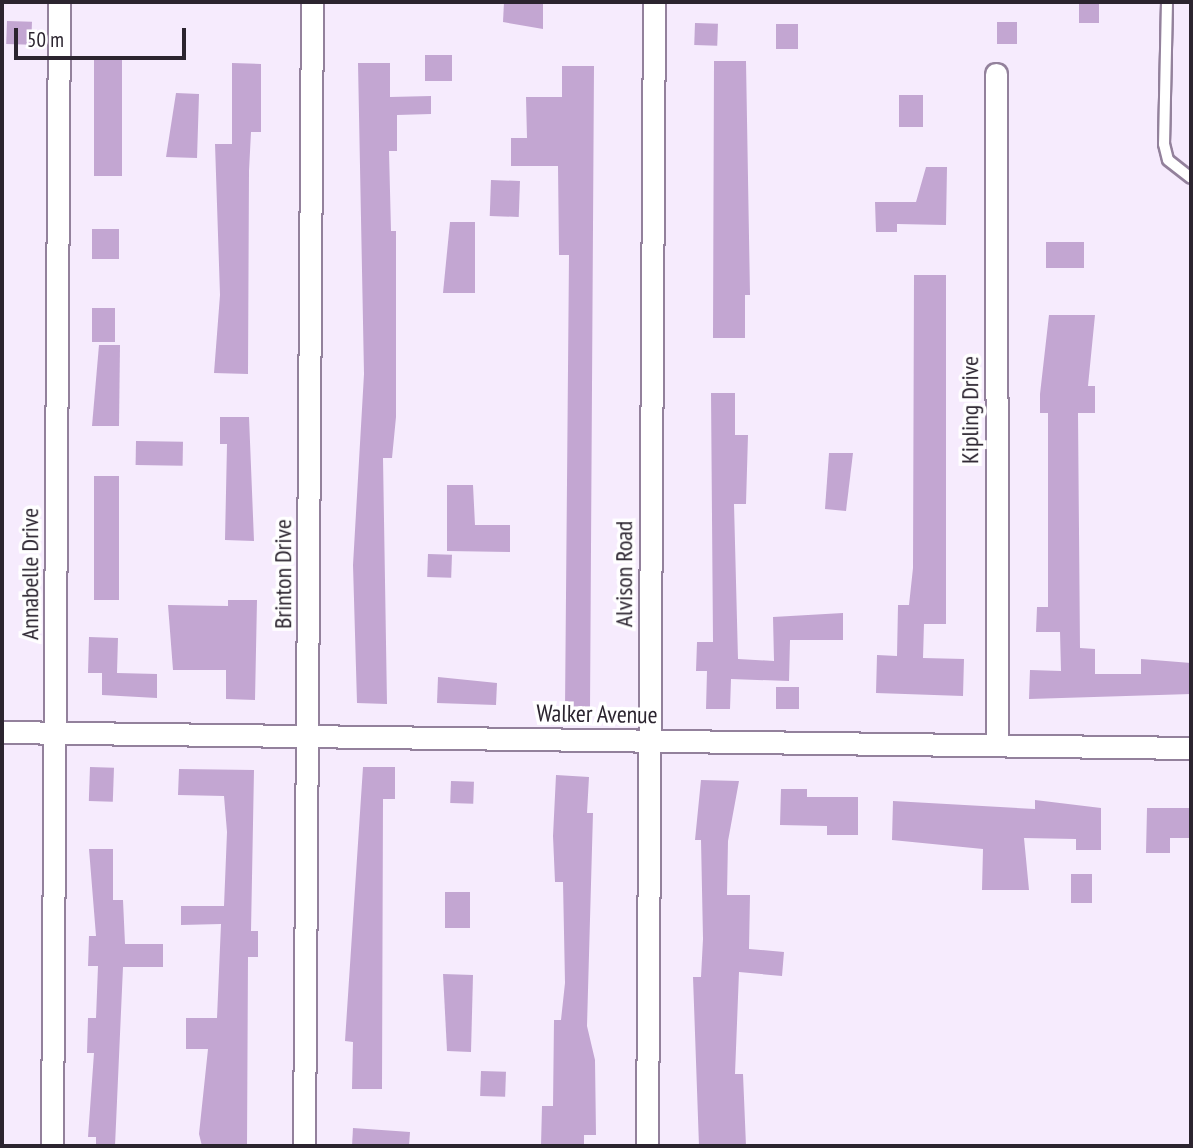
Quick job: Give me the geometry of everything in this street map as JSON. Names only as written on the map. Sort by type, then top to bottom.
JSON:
[{"type":"street","name":"Annabelle Drive","points":[[52,1146],[59,2]]},
{"type":"street","name":"Brinton Drive","points":[[304,1146],[309,737],[312,2]]},
{"type":"street","name":"Alvison Road","points":[[648,1146],[654,2]]},
{"type":"street","name":"Kipling Drive","points":[[996,74],[998,746]]},
{"type":"street","name":"Walker Avenue","points":[[2,732],[1191,748]]},
{"type":"lane","points":[[1167,2],[1164,144],[1168,160],[1191,178]]},
{"type":"building","points":[[504,2],[543,2],[543,29],[503,22]]},
{"type":"building","points":[[1079,2],[1099,2],[1099,23],[1079,23]]},
{"type":"building","points":[[7,21],[32,22],[31,45],[6,44]]},
{"type":"building","points":[[997,22],[1017,22],[1017,44],[997,44]]},
{"type":"building","points":[[695,23],[718,24],[717,46],[694,45]]},
{"type":"building","points":[[776,24],[798,24],[798,49],[776,49]]},
{"type":"building","points":[[425,55],[452,55],[452,81],[425,81]]},
{"type":"building","points":[[94,58],[122,58],[122,176],[94,176]]},
{"type":"building","points":[[714,61],[746,61],[750,295],[745,295],[745,338],[713,338]]},
{"type":"building","points":[[232,63],[261,64],[261,132],[251,132],[249,171],[248,374],[214,373],[220,295],[215,144],[232,144]]},
{"type":"building","points":[[358,63],[390,63],[390,97],[431,96],[431,114],[397,115],[397,151],[389,151],[391,231],[396,231],[396,417],[392,458],[383,458],[387,704],[357,703],[353,565],[364,374]]},
{"type":"building","points":[[562,66],[594,66],[590,709],[565,709],[569,255],[559,255],[558,166],[511,166],[511,138],[527,138],[526,97],[562,97]]},
{"type":"building","points":[[176,93],[199,94],[197,158],[166,157]]},
{"type":"building","points":[[899,95],[923,95],[923,127],[899,127]]},
{"type":"building","points":[[926,167],[947,167],[946,225],[897,224],[897,232],[876,232],[875,202],[916,202]]},
{"type":"building","points":[[491,180],[520,181],[519,217],[490,216]]},
{"type":"building","points":[[450,222],[475,222],[475,293],[443,293]]},
{"type":"building","points":[[92,229],[119,229],[119,259],[92,259]]},
{"type":"building","points":[[1046,242],[1084,242],[1084,268],[1046,268]]},
{"type":"building","points":[[914,275],[946,275],[946,624],[924,624],[923,658],[964,659],[963,696],[876,693],[877,655],[897,656],[898,605],[909,605],[913,568]]},
{"type":"building","points":[[92,308],[115,308],[115,342],[92,342]]},
{"type":"building","points":[[1049,315],[1095,315],[1088,386],[1095,386],[1095,413],[1078,413],[1080,648],[1095,649],[1095,674],[1141,674],[1141,659],[1191,663],[1191,694],[1029,699],[1030,670],[1061,671],[1060,632],[1036,632],[1037,607],[1048,607],[1048,413],[1040,413],[1040,394]]},
{"type":"building","points":[[99,345],[120,345],[119,426],[92,426]]},
{"type":"building","points":[[711,393],[735,393],[735,435],[748,435],[746,504],[734,504],[738,659],[774,661],[773,617],[843,613],[843,640],[790,640],[789,681],[731,679],[730,709],[706,709],[707,671],[696,671],[697,642],[713,642]]},
{"type":"building","points":[[220,417],[249,417],[254,541],[225,540],[227,444],[220,444]]},
{"type":"building","points":[[136,441],[183,442],[183,466],[136,465]]},
{"type":"building","points":[[829,453],[853,453],[846,511],[825,509]]},
{"type":"building","points":[[94,476],[119,476],[119,600],[94,600]]},
{"type":"building","points":[[447,485],[473,485],[475,525],[510,525],[510,552],[447,551]]},
{"type":"building","points":[[428,554],[452,555],[451,578],[427,577]]},
{"type":"building","points":[[228,600],[257,600],[255,700],[226,699],[226,670],[173,670],[168,605],[228,606]]},
{"type":"building","points":[[89,637],[118,638],[117,673],[157,674],[157,698],[102,695],[102,673],[88,673]]},
{"type":"building","points":[[438,677],[497,683],[496,705],[437,703]]},
{"type":"building","points":[[776,687],[799,687],[799,709],[776,709]]},
{"type":"building","points":[[90,767],[114,768],[113,802],[89,801]]},
{"type":"building","points":[[363,767],[395,767],[395,799],[383,799],[382,1089],[352,1089],[353,1042],[345,1041]]},
{"type":"building","points":[[179,769],[254,770],[251,931],[258,931],[258,957],[248,957],[247,1146],[202,1146],[199,1134],[208,1049],[186,1049],[186,1018],[217,1018],[221,924],[181,925],[181,906],[224,906],[227,832],[224,796],[178,795]]},
{"type":"building","points":[[556,775],[589,777],[587,813],[593,813],[587,1026],[595,1060],[596,1135],[584,1135],[584,1146],[541,1146],[542,1106],[553,1106],[554,1020],[561,1020],[565,983],[563,882],[555,882],[553,836]]},
{"type":"building","points":[[701,780],[739,781],[728,841],[727,895],[750,895],[749,949],[784,952],[782,976],[739,972],[735,1074],[743,1074],[746,1146],[699,1146],[693,977],[701,977],[703,939],[701,840],[695,840]]},
{"type":"building","points":[[451,781],[474,782],[473,804],[450,803]]},
{"type":"building","points":[[781,789],[807,789],[807,797],[858,797],[858,835],[827,835],[827,826],[780,825]]},
{"type":"building","points":[[1035,800],[1101,808],[1101,850],[1076,850],[1076,839],[1024,838],[1029,890],[982,890],[983,849],[892,840],[893,801],[1035,809]]},
{"type":"building","points":[[1147,808],[1191,808],[1191,838],[1170,838],[1170,853],[1146,853]]},
{"type":"building","points":[[89,849],[113,849],[113,900],[123,900],[125,944],[163,944],[163,967],[123,967],[115,1146],[96,1146],[96,1137],[88,1137],[94,1053],[87,1053],[88,1018],[96,1018],[98,966],[88,966],[89,936],[96,936]]},
{"type":"building","points":[[1071,874],[1092,874],[1092,903],[1071,903]]},
{"type":"building","points":[[445,892],[470,892],[470,928],[445,928]]},
{"type":"building","points":[[443,974],[473,975],[471,1052],[447,1051]]},
{"type":"building","points":[[481,1071],[506,1072],[505,1097],[480,1096]]},
{"type":"building","points":[[353,1128],[410,1132],[409,1146],[352,1146]]}]
